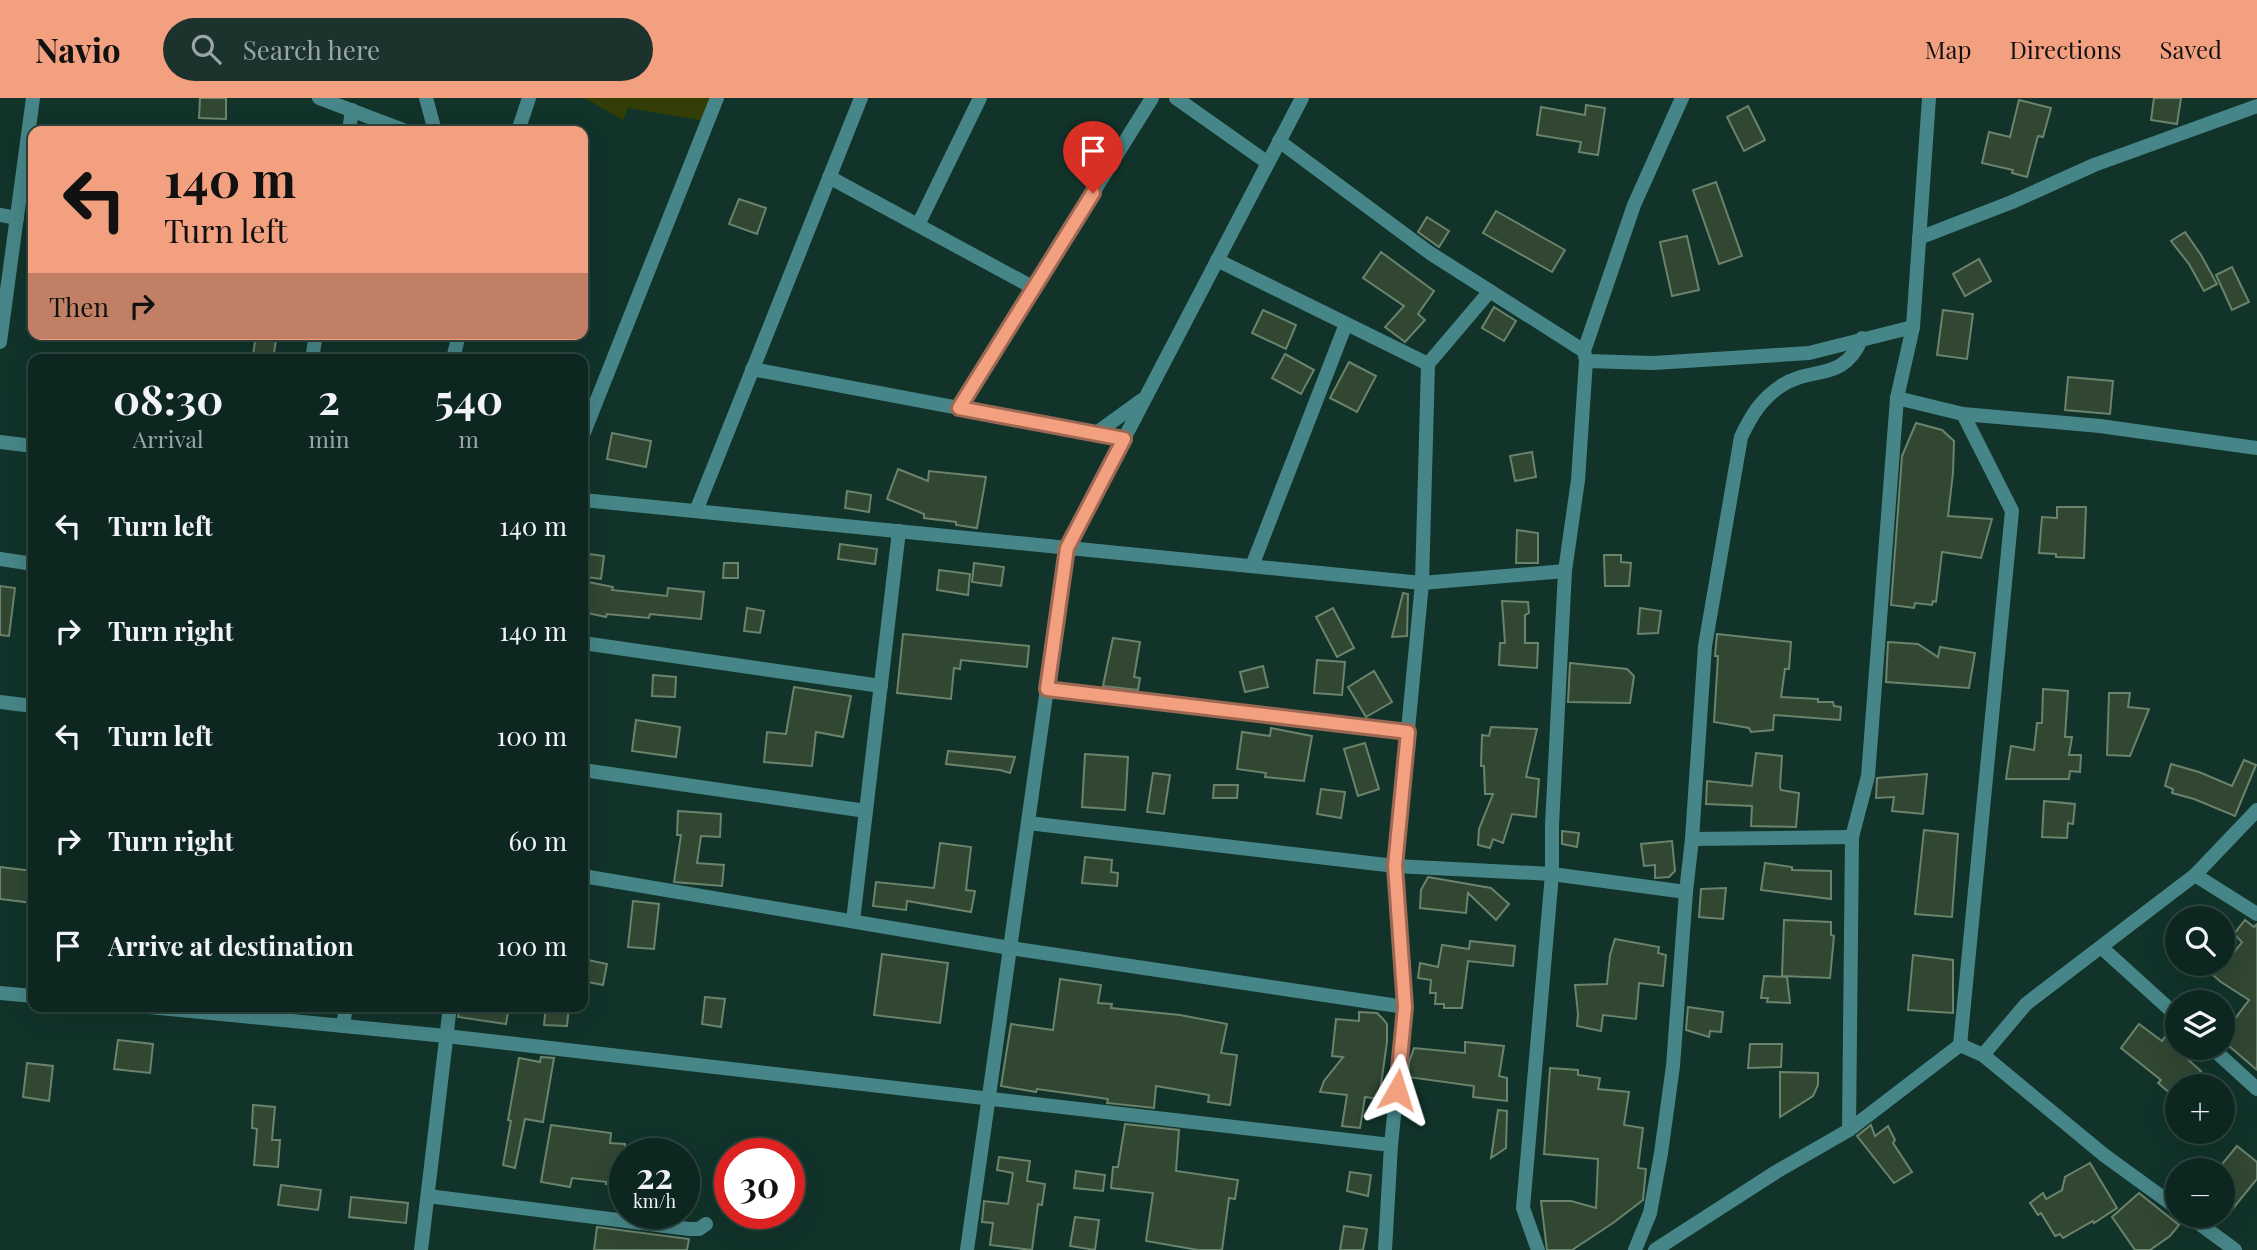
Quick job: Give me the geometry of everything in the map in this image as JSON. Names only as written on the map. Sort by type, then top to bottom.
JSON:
[{"type":"street","points":[[29,126],[33,98]]},
{"type":"street","points":[[320,98],[393,126]]},
{"type":"street","points":[[426,98],[434,126]]},
{"type":"street","points":[[520,126],[529,98]]},
{"type":"street","points":[[588,422],[717,98]]},
{"type":"street","points":[[696,511],[861,98]]},
{"type":"street","points":[[918,225],[980,98]]},
{"type":"street","points":[[959,408],[1152,98]]},
{"type":"street","points":[[1176,98],[1268,163]]},
{"type":"street","points":[[967,1250],[1067,548],[1302,98]]},
{"type":"street","points":[[1538,1250],[1523,1208],[1552,874],[1552,825],[1565,571],[1578,480],[1585,356],[1634,205],[1682,98]]},
{"type":"street","points":[[1849,1130],[1852,837],[1868,776],[1897,398],[1913,327],[1929,98]]},
{"type":"street","points":[[1919,238],[2012,202],[2094,165],[2257,106]]},
{"type":"street","points":[[350,126],[352,110]]},
{"type":"street","points":[[0,342],[28,136]]},
{"type":"street","points":[[1279,141],[1430,253],[1585,356],[1654,363],[1809,353],[1913,327]]},
{"type":"street","points":[[829,177],[1034,288]]},
{"type":"street","points":[[0,215],[17,218]]},
{"type":"street","points":[[1217,260],[1428,364]]},
{"type":"street","points":[[1385,1250],[1391,1145],[1405,1007],[1395,866],[1422,583],[1428,364],[1490,291]]},
{"type":"street","points":[[1252,566],[1346,324]]},
{"type":"street","points":[[1635,1250],[1650,1213],[1673,1066],[1705,646],[1741,437],[1752,414],[1765,398],[1783,384],[1846,363],[1862,338]]},
{"type":"street","points":[[1793,381],[1809,353]]},
{"type":"street","points":[[752,369],[1124,439]]},
{"type":"street","points":[[1095,434],[1146,398]]},
{"type":"street","points":[[1897,398],[1964,414],[2100,426],[2257,448]]},
{"type":"street","points":[[1656,1250],[1776,1172],[1849,1130],[1960,1045],[2012,511],[1964,414]]},
{"type":"street","points":[[0,442],[28,445]]},
{"type":"street","points":[[588,500],[1422,583],[1565,571]]},
{"type":"street","points":[[853,921],[899,531]]},
{"type":"street","points":[[0,559],[28,563]]},
{"type":"street","points":[[588,644],[881,686]]},
{"type":"street","points":[[1047,689],[1408,732]]},
{"type":"street","points":[[0,702],[28,705]]},
{"type":"street","points":[[588,771],[866,811]]},
{"type":"street","points":[[1983,1055],[2026,1004],[2195,875],[2257,810]]},
{"type":"street","points":[[1028,823],[1395,866],[1552,874],[1686,892]]},
{"type":"street","points":[[1692,839],[1852,837]]},
{"type":"street","points":[[2195,875],[2257,914]]},
{"type":"street","points":[[588,877],[1010,948],[1405,1007]]},
{"type":"street","points":[[2101,947],[2165,1005]]},
{"type":"street","points":[[0,993],[28,996]]},
{"type":"street","points":[[200,1012],[446,1036],[1391,1145]]},
{"type":"street","points":[[343,1026],[345,1012]]},
{"type":"street","points":[[421,1250],[449,1012]]},
{"type":"street","points":[[1960,1045],[1983,1055],[2104,1155],[2165,1199]]},
{"type":"street","points":[[2225,1060],[2257,1089]]},
{"type":"street","points":[[428,1196],[689,1229],[699,1229],[706,1224]]},
{"type":"street","points":[[2205,1228],[2235,1250]]},
{"type":"green space","points":[[585,98],[713,98],[705,121],[628,108],[623,120]]},
{"type":"building","points":[[200,98],[226,98],[226,119],[199,118]]},
{"type":"building","points":[[2154,98],[2181,98],[2177,124],[2151,120]]},
{"type":"building","points":[[2019,100],[2051,108],[2043,137],[2038,136],[2027,177],[2012,173],[2013,170],[1982,163],[1989,132],[2010,137]]},
{"type":"building","points":[[1586,105],[1605,108],[1598,155],[1579,152],[1581,142],[1537,135],[1541,107],[1585,115]]},
{"type":"building","points":[[1748,106],[1765,140],[1744,151],[1727,117]]},
{"type":"building","points":[[1716,182],[1742,256],[1719,264],[1693,190]]},
{"type":"building","points":[[739,199],[766,208],[757,234],[729,224]]},
{"type":"building","points":[[1496,211],[1565,250],[1552,272],[1483,233]]},
{"type":"building","points":[[1427,217],[1449,231],[1439,247],[1418,232]]},
{"type":"building","points":[[2185,232],[2217,284],[2204,291],[2189,264],[2171,241]]},
{"type":"building","points":[[1687,236],[1699,290],[1672,296],[1660,242]]},
{"type":"building","points":[[1381,252],[1434,291],[1418,314],[1425,320],[1405,342],[1385,327],[1404,306],[1363,278]]},
{"type":"building","points":[[1979,259],[1991,281],[1965,296],[1953,274]]},
{"type":"building","points":[[2232,267],[2249,302],[2232,310],[2216,275]]},
{"type":"building","points":[[1494,307],[1516,321],[1504,341],[1482,328]]},
{"type":"building","points":[[1263,310],[1296,325],[1286,349],[1252,333]]},
{"type":"building","points":[[1943,310],[1973,314],[1967,359],[1937,355]]},
{"type":"building","points":[[255,340],[276,340],[274,354],[253,354]]},
{"type":"building","points":[[1285,354],[1314,370],[1301,394],[1272,378]]},
{"type":"building","points":[[1349,362],[1376,376],[1357,412],[1330,398]]},
{"type":"building","points":[[2068,377],[2113,381],[2110,414],[2065,410]]},
{"type":"building","points":[[1916,423],[1942,430],[1954,441],[1948,516],[1992,519],[1981,558],[1942,552],[1936,602],[1933,601],[1932,605],[1915,603],[1914,608],[1891,605],[1902,456]]},
{"type":"building","points":[[612,433],[651,441],[646,467],[607,459]]},
{"type":"building","points":[[1532,452],[1536,477],[1515,481],[1510,456]]},
{"type":"building","points":[[898,469],[928,481],[929,471],[986,477],[977,528],[924,518],[924,514],[887,499]]},
{"type":"building","points":[[847,491],[871,495],[869,512],[845,508]]},
{"type":"building","points":[[2057,507],[2086,507],[2084,558],[2039,553],[2042,517],[2057,518]]},
{"type":"building","points":[[1517,530],[1538,533],[1538,563],[1516,563]]},
{"type":"building","points":[[840,544],[877,549],[875,564],[838,559]]},
{"type":"building","points":[[589,554],[604,556],[601,579],[588,577]]},
{"type":"building","points":[[1604,555],[1621,555],[1621,562],[1631,563],[1629,586],[1605,586]]},
{"type":"building","points":[[724,563],[738,563],[738,578],[723,578]]},
{"type":"building","points":[[974,563],[1004,567],[1001,586],[972,582]]},
{"type":"building","points":[[939,570],[970,574],[968,595],[937,590]]},
{"type":"building","points":[[588,582],[613,587],[612,590],[667,596],[668,588],[704,592],[701,619],[650,614],[649,618],[607,614],[606,617],[588,613]]},
{"type":"building","points":[[0,586],[15,588],[9,636],[0,635]]},
{"type":"building","points":[[1403,593],[1408,594],[1407,636],[1392,637]]},
{"type":"building","points":[[1502,601],[1528,602],[1525,643],[1538,643],[1537,668],[1499,665],[1500,643],[1505,643]]},
{"type":"building","points":[[747,608],[764,611],[760,633],[744,631]]},
{"type":"building","points":[[1333,608],[1354,648],[1337,657],[1316,617]]},
{"type":"building","points":[[1640,608],[1661,611],[1658,633],[1638,634]]},
{"type":"building","points":[[903,634],[1029,646],[1027,667],[961,660],[960,669],[954,668],[951,699],[897,693]]},
{"type":"building","points":[[1717,634],[1791,642],[1789,669],[1785,669],[1781,697],[1833,702],[1834,706],[1841,707],[1840,720],[1774,715],[1773,730],[1751,732],[1749,728],[1714,722]]},
{"type":"building","points":[[1113,638],[1140,642],[1134,677],[1140,678],[1138,690],[1103,686]]},
{"type":"building","points":[[1888,642],[1918,644],[1938,657],[1940,647],[1975,653],[1969,688],[1886,682]]},
{"type":"building","points":[[1317,660],[1345,662],[1342,695],[1314,693]]},
{"type":"building","points":[[1570,663],[1627,669],[1634,676],[1630,703],[1568,702]]},
{"type":"building","points":[[1263,666],[1268,687],[1245,692],[1240,672]]},
{"type":"building","points":[[1374,671],[1392,702],[1366,717],[1348,687]]},
{"type":"building","points":[[653,675],[676,677],[675,697],[652,696]]},
{"type":"building","points":[[794,687],[851,696],[843,737],[816,732],[812,766],[764,762],[767,732],[786,734]]},
{"type":"building","points":[[2043,689],[2068,691],[2065,737],[2072,737],[2069,755],[2081,755],[2080,772],[2070,771],[2069,779],[2006,779],[2011,746],[2034,750],[2037,723],[2042,723]]},
{"type":"building","points":[[2109,693],[2130,693],[2128,707],[2149,709],[2130,756],[2107,755]]},
{"type":"building","points":[[636,720],[680,727],[676,757],[632,751]]},
{"type":"building","points":[[1491,727],[1537,729],[1526,777],[1539,779],[1536,817],[1512,814],[1503,843],[1493,839],[1490,848],[1478,845],[1479,829],[1493,794],[1485,794],[1484,766],[1481,766],[1482,735],[1489,736]]},
{"type":"building","points":[[1271,728],[1312,736],[1304,781],[1265,777],[1266,773],[1237,769],[1242,732],[1270,736]]},
{"type":"building","points":[[1365,743],[1379,789],[1358,796],[1344,749]]},
{"type":"building","points":[[948,751],[1015,757],[1010,773],[946,764]]},
{"type":"building","points":[[1756,753],[1782,756],[1781,790],[1799,793],[1796,827],[1751,826],[1752,806],[1706,804],[1707,781],[1752,786]]},
{"type":"building","points":[[1085,754],[1128,757],[1125,810],[1082,807]]},
{"type":"building","points":[[2244,760],[2256,765],[2235,816],[2172,793],[2173,789],[2165,786],[2171,764],[2232,786]]},
{"type":"building","points":[[1153,773],[1170,775],[1164,814],[1147,812]]},
{"type":"building","points":[[1927,774],[1923,814],[1892,811],[1894,797],[1876,798],[1877,778]]},
{"type":"building","points":[[1214,785],[1238,785],[1237,798],[1213,798]]},
{"type":"building","points":[[1321,789],[1345,792],[1341,818],[1317,814]]},
{"type":"building","points":[[2044,801],[2075,804],[2073,824],[2068,823],[2067,838],[2042,837]]},
{"type":"building","points":[[678,811],[721,814],[720,837],[701,836],[697,863],[724,865],[722,886],[674,882],[681,835],[677,835]]},
{"type":"building","points":[[1924,830],[1958,834],[1952,917],[1915,914]]},
{"type":"building","points":[[1562,831],[1579,833],[1577,847],[1562,844]]},
{"type":"building","points":[[1672,841],[1675,871],[1669,877],[1655,878],[1655,865],[1644,866],[1641,844]]},
{"type":"building","points":[[940,843],[971,847],[966,890],[975,891],[971,912],[907,901],[906,910],[873,906],[876,882],[934,888]]},
{"type":"building","points":[[1085,857],[1112,860],[1111,872],[1118,873],[1117,886],[1082,883]]},
{"type":"building","points":[[1765,863],[1792,867],[1792,870],[1831,871],[1831,899],[1761,890]]},
{"type":"building","points":[[0,867],[28,870],[28,902],[0,899]]},
{"type":"building","points":[[1428,877],[1491,888],[1509,904],[1496,920],[1468,893],[1466,913],[1420,908],[1421,890]]},
{"type":"building","points":[[1726,888],[1723,919],[1699,917],[1701,889]]},
{"type":"building","points":[[633,901],[659,904],[654,949],[628,947]]},
{"type":"building","points":[[1784,920],[1831,922],[1831,935],[1834,936],[1830,978],[1782,976]]},
{"type":"building","points":[[2245,920],[2254,927],[2257,924],[2257,1070],[2235,1051],[2235,1019],[2249,1000],[2214,976],[2235,976],[2235,951],[2242,942],[2235,933]]},
{"type":"building","points":[[1615,939],[1659,947],[1658,953],[1666,955],[1663,986],[1639,983],[1636,1019],[1603,1015],[1601,1031],[1577,1026],[1575,985],[1607,984],[1610,955]]},
{"type":"building","points":[[1470,941],[1515,946],[1513,966],[1468,961],[1462,1008],[1444,1008],[1444,1004],[1435,1004],[1436,993],[1430,993],[1431,980],[1418,978],[1420,963],[1438,967],[1442,945],[1469,949]]},
{"type":"building","points":[[882,954],[948,963],[940,1023],[874,1015]]},
{"type":"building","points":[[1913,955],[1953,960],[1953,1013],[1908,1010]]},
{"type":"building","points":[[588,960],[607,964],[603,985],[588,982]]},
{"type":"building","points":[[1764,976],[1787,977],[1790,1003],[1767,1002],[1768,998],[1761,998]]},
{"type":"building","points":[[1060,979],[1101,985],[1098,1003],[1112,1004],[1111,1008],[1180,1015],[1227,1024],[1221,1053],[1237,1055],[1230,1105],[1208,1102],[1209,1095],[1156,1086],[1154,1108],[1107,1103],[1108,1099],[1001,1086],[1011,1024],[1053,1030]]},
{"type":"building","points":[[705,997],[725,999],[721,1027],[702,1024]]},
{"type":"building","points":[[1688,1007],[1723,1012],[1721,1032],[1710,1031],[1709,1037],[1686,1030]]},
{"type":"building","points":[[459,1012],[508,1012],[506,1024],[458,1017]]},
{"type":"building","points":[[545,1012],[568,1012],[567,1026],[544,1025]]},
{"type":"building","points":[[1359,1012],[1377,1013],[1387,1024],[1379,1099],[1365,1097],[1360,1128],[1342,1126],[1347,1095],[1320,1092],[1324,1081],[1343,1057],[1332,1056],[1336,1019],[1359,1021]]},
{"type":"building","points":[[2139,1024],[2162,1041],[2165,1037],[2165,1060],[2188,1060],[2201,1071],[2198,1074],[2165,1074],[2165,1089],[2158,1083],[2161,1080],[2121,1048]]},
{"type":"building","points":[[118,1040],[153,1044],[150,1073],[114,1069]]},
{"type":"building","points":[[1465,1042],[1504,1046],[1499,1076],[1507,1078],[1507,1101],[1473,1097],[1474,1086],[1408,1077],[1414,1048],[1465,1053]]},
{"type":"building","points":[[1750,1044],[1782,1044],[1781,1067],[1748,1068]]},
{"type":"building","points":[[541,1057],[554,1058],[543,1122],[525,1119],[515,1168],[503,1165],[519,1058],[540,1062]]},
{"type":"building","points":[[27,1063],[53,1066],[49,1101],[23,1097]]},
{"type":"building","points":[[1550,1068],[1578,1070],[1578,1075],[1600,1078],[1598,1089],[1629,1092],[1624,1125],[1643,1128],[1638,1168],[1646,1169],[1643,1200],[1572,1250],[1547,1250],[1541,1201],[1571,1201],[1596,1208],[1598,1159],[1544,1154]]},
{"type":"building","points":[[1780,1072],[1818,1073],[1818,1085],[1813,1096],[1780,1117]]},
{"type":"building","points":[[253,1105],[275,1107],[272,1140],[280,1140],[278,1167],[254,1165],[257,1129],[252,1128]]},
{"type":"building","points":[[1498,1110],[1507,1111],[1506,1148],[1491,1158]]},
{"type":"building","points":[[1125,1124],[1179,1130],[1176,1171],[1238,1180],[1235,1199],[1229,1198],[1222,1250],[1198,1250],[1146,1241],[1153,1193],[1111,1188],[1113,1167],[1118,1167]]},
{"type":"building","points":[[551,1125],[611,1133],[609,1184],[572,1178],[570,1187],[541,1182]]},
{"type":"building","points":[[1871,1125],[1875,1136],[1888,1126],[1895,1140],[1893,1143],[1912,1172],[1894,1183],[1857,1136]]},
{"type":"building","points":[[2237,1146],[2257,1162],[2257,1179],[2235,1206],[2235,1158],[2227,1158]]},
{"type":"building","points":[[999,1157],[1030,1161],[1027,1181],[1045,1184],[1042,1205],[1038,1204],[1032,1250],[990,1245],[993,1223],[982,1222],[984,1201],[1008,1204],[1013,1173],[997,1170]]},
{"type":"building","points":[[2090,1163],[2117,1208],[2063,1238],[2060,1234],[2055,1236],[2041,1213],[2038,1215],[2030,1203],[2043,1193],[2046,1199],[2062,1190],[2065,1177]]},
{"type":"building","points":[[1076,1171],[1105,1175],[1103,1191],[1074,1188]]},
{"type":"building","points":[[1350,1172],[1371,1175],[1368,1196],[1347,1191]]},
{"type":"building","points":[[281,1185],[321,1190],[318,1210],[278,1205]]},
{"type":"building","points":[[2139,1193],[2165,1214],[2165,1228],[2177,1228],[2150,1250],[2135,1250],[2112,1217]]},
{"type":"building","points":[[351,1197],[408,1203],[406,1223],[349,1217]]},
{"type":"building","points":[[1075,1217],[1099,1220],[1095,1250],[1070,1246]]},
{"type":"building","points":[[1344,1226],[1367,1229],[1363,1250],[1340,1250]]},
{"type":"building","points":[[597,1227],[689,1239],[687,1250],[594,1250]]},
{"type":"route","points":[[1093,193],[959,408],[1124,439],[1067,548],[1047,689],[1408,732],[1395,866],[1405,1007],[1397,1090]]}]
